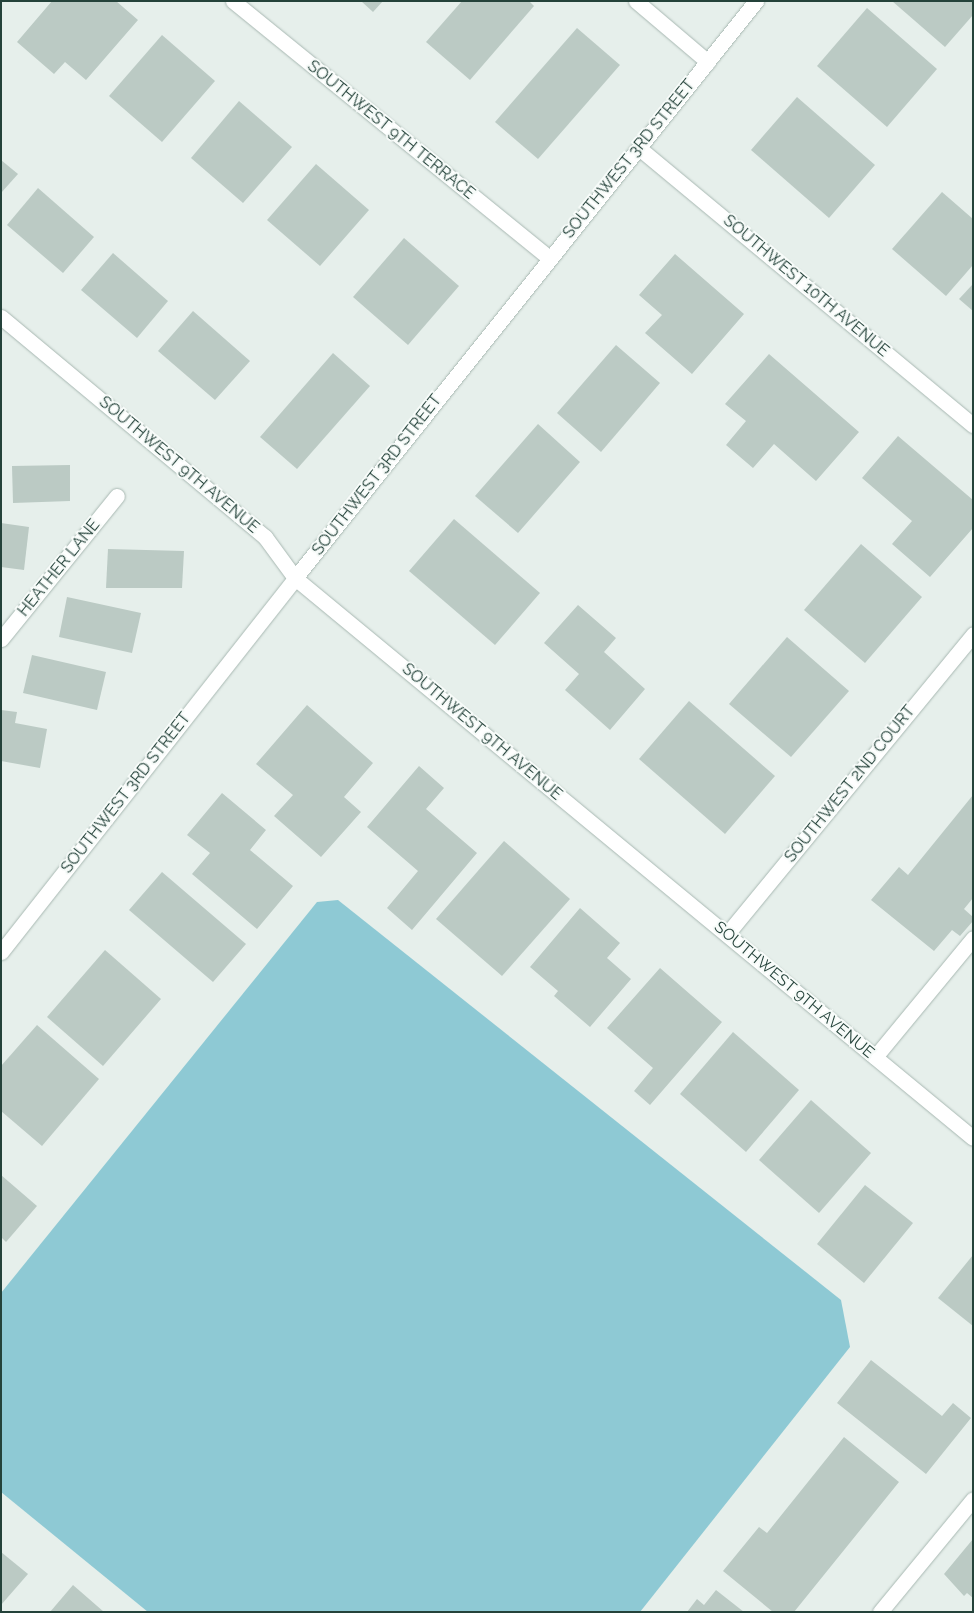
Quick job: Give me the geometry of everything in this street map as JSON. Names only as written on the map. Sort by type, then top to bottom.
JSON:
[{"type":"street","name":"SOUTHWEST 9TH TERRACE","points":[[233,1],[549,258]]},
{"type":"street","points":[[636,1],[708,62]]},
{"type":"street","name":"SOUTHWEST 3RD STREET","points":[[1,952],[549,258],[756,1]]},
{"type":"street","name":"SOUTHWEST 10TH AVENUE","points":[[639,148],[973,425]]},
{"type":"street","name":"SOUTHWEST 9TH AVENUE","points":[[1,317],[265,537],[295,578],[973,1138]]},
{"type":"street","name":"HEATHER LANE","points":[[1,639],[117,496]]},
{"type":"street","name":"SOUTHWEST 2ND COURT","points":[[727,934],[973,634]]},
{"type":"street","points":[[875,1057],[973,938]]},
{"type":"street","points":[[880,1612],[973,1499]]},
{"type":"water","points":[[338,900],[841,1300],[850,1347],[640,1612],[148,1612],[1,1492],[1,1293],[317,902]]},
{"type":"building","points":[[52,1],[116,1],[138,20],[86,80],[65,62],[54,74],[17,42]]},
{"type":"building","points":[[361,1],[383,1],[373,12]]},
{"type":"building","points":[[462,1],[529,1],[534,6],[470,80],[426,42]]},
{"type":"building","points":[[892,1],[973,1],[973,15],[945,47]]},
{"type":"building","points":[[867,8],[937,69],[887,127],[817,66]]},
{"type":"building","points":[[577,28],[620,65],[538,159],[495,122]]},
{"type":"building","points":[[162,35],[215,81],[162,142],[109,96]]},
{"type":"building","points":[[797,97],[875,165],[829,218],[751,150]]},
{"type":"building","points":[[239,101],[292,147],[243,203],[191,158]]},
{"type":"building","points":[[1,160],[18,174],[1,193]]},
{"type":"building","points":[[316,164],[369,210],[320,266],[267,220]]},
{"type":"building","points":[[38,188],[94,237],[63,273],[7,225]]},
{"type":"building","points":[[942,192],[973,219],[973,265],[946,296],[892,249]]},
{"type":"building","points":[[404,238],[459,286],[408,345],[353,297]]},
{"type":"building","points":[[113,253],[168,301],[137,338],[81,290]]},
{"type":"building","points":[[675,254],[744,314],[692,374],[645,333],[662,315],[639,295]]},
{"type":"building","points":[[973,284],[973,311],[959,299]]},
{"type":"building","points":[[193,311],[250,361],[215,400],[158,351]]},
{"type":"building","points":[[616,345],[660,383],[601,452],[557,413]]},
{"type":"building","points":[[333,353],[370,386],[297,469],[260,437]]},
{"type":"building","points":[[769,354],[859,432],[816,481],[774,444],[753,468],[726,445],[746,421],[725,404]]},
{"type":"building","points":[[538,424],[580,462],[518,533],[475,496]]},
{"type":"building","points":[[898,436],[973,500],[973,528],[930,577],[892,544],[912,521],[862,478]]},
{"type":"building","points":[[70,465],[70,501],[13,503],[12,466]]},
{"type":"building","points":[[454,519],[540,593],[495,645],[409,571]]},
{"type":"building","points":[[1,523],[29,527],[24,570],[1,567]]},
{"type":"building","points":[[861,544],[922,597],[865,663],[804,610]]},
{"type":"building","points":[[108,549],[184,551],[182,588],[106,588]]},
{"type":"building","points":[[67,597],[141,613],[132,653],[59,637]]},
{"type":"building","points":[[578,605],[616,638],[604,652],[645,689],[610,730],[565,690],[579,674],[544,643]]},
{"type":"building","points":[[787,637],[849,691],[791,757],[729,704]]},
{"type":"building","points":[[32,655],[106,672],[97,710],[23,693]]},
{"type":"building","points":[[689,701],[775,776],[725,834],[639,759]]},
{"type":"building","points":[[307,705],[373,763],[344,797],[361,812],[321,857],[274,816],[293,795],[256,764]]},
{"type":"building","points":[[1,710],[17,712],[15,723],[47,729],[40,768],[1,761]]},
{"type":"building","points":[[419,766],[444,788],[426,809],[477,853],[412,930],[387,908],[418,871],[367,827]]},
{"type":"building","points":[[222,793],[266,830],[250,850],[293,886],[257,929],[192,874],[210,853],[187,835]]},
{"type":"building","points":[[973,795],[973,898],[964,909],[973,917],[973,921],[960,936],[952,930],[934,951],[871,900],[899,867],[908,875]]},
{"type":"building","points":[[504,841],[570,899],[502,976],[436,919]]},
{"type":"building","points":[[162,872],[246,944],[213,982],[129,910]]},
{"type":"building","points":[[580,908],[620,943],[607,958],[631,979],[590,1027],[554,996],[558,991],[530,967]]},
{"type":"building","points":[[105,950],[161,999],[103,1066],[47,1017]]},
{"type":"building","points":[[660,968],[722,1022],[650,1105],[634,1091],[653,1068],[607,1028]]},
{"type":"building","points":[[37,1025],[99,1079],[42,1146],[1,1111],[1,1066]]},
{"type":"building","points":[[733,1032],[799,1090],[746,1152],[680,1094]]},
{"type":"building","points":[[811,1100],[871,1153],[819,1213],[759,1160]]},
{"type":"building","points":[[1,1175],[37,1206],[6,1242],[1,1237]]},
{"type":"building","points":[[865,1185],[913,1223],[864,1283],[817,1244]]},
{"type":"building","points":[[973,1255],[973,1326],[938,1298]]},
{"type":"building","points":[[871,1360],[942,1416],[953,1403],[971,1418],[926,1474],[837,1403]]},
{"type":"building","points":[[844,1437],[899,1482],[794,1612],[773,1612],[723,1571],[759,1527],[767,1533]]},
{"type":"building","points":[[973,1539],[973,1598],[967,1593],[964,1596],[944,1574]]},
{"type":"building","points":[[1,1552],[28,1574],[1,1605]]},
{"type":"building","points":[[73,1585],[104,1612],[50,1612]]},
{"type":"building","points":[[716,1590],[744,1612],[687,1612],[697,1599],[704,1605]]}]
